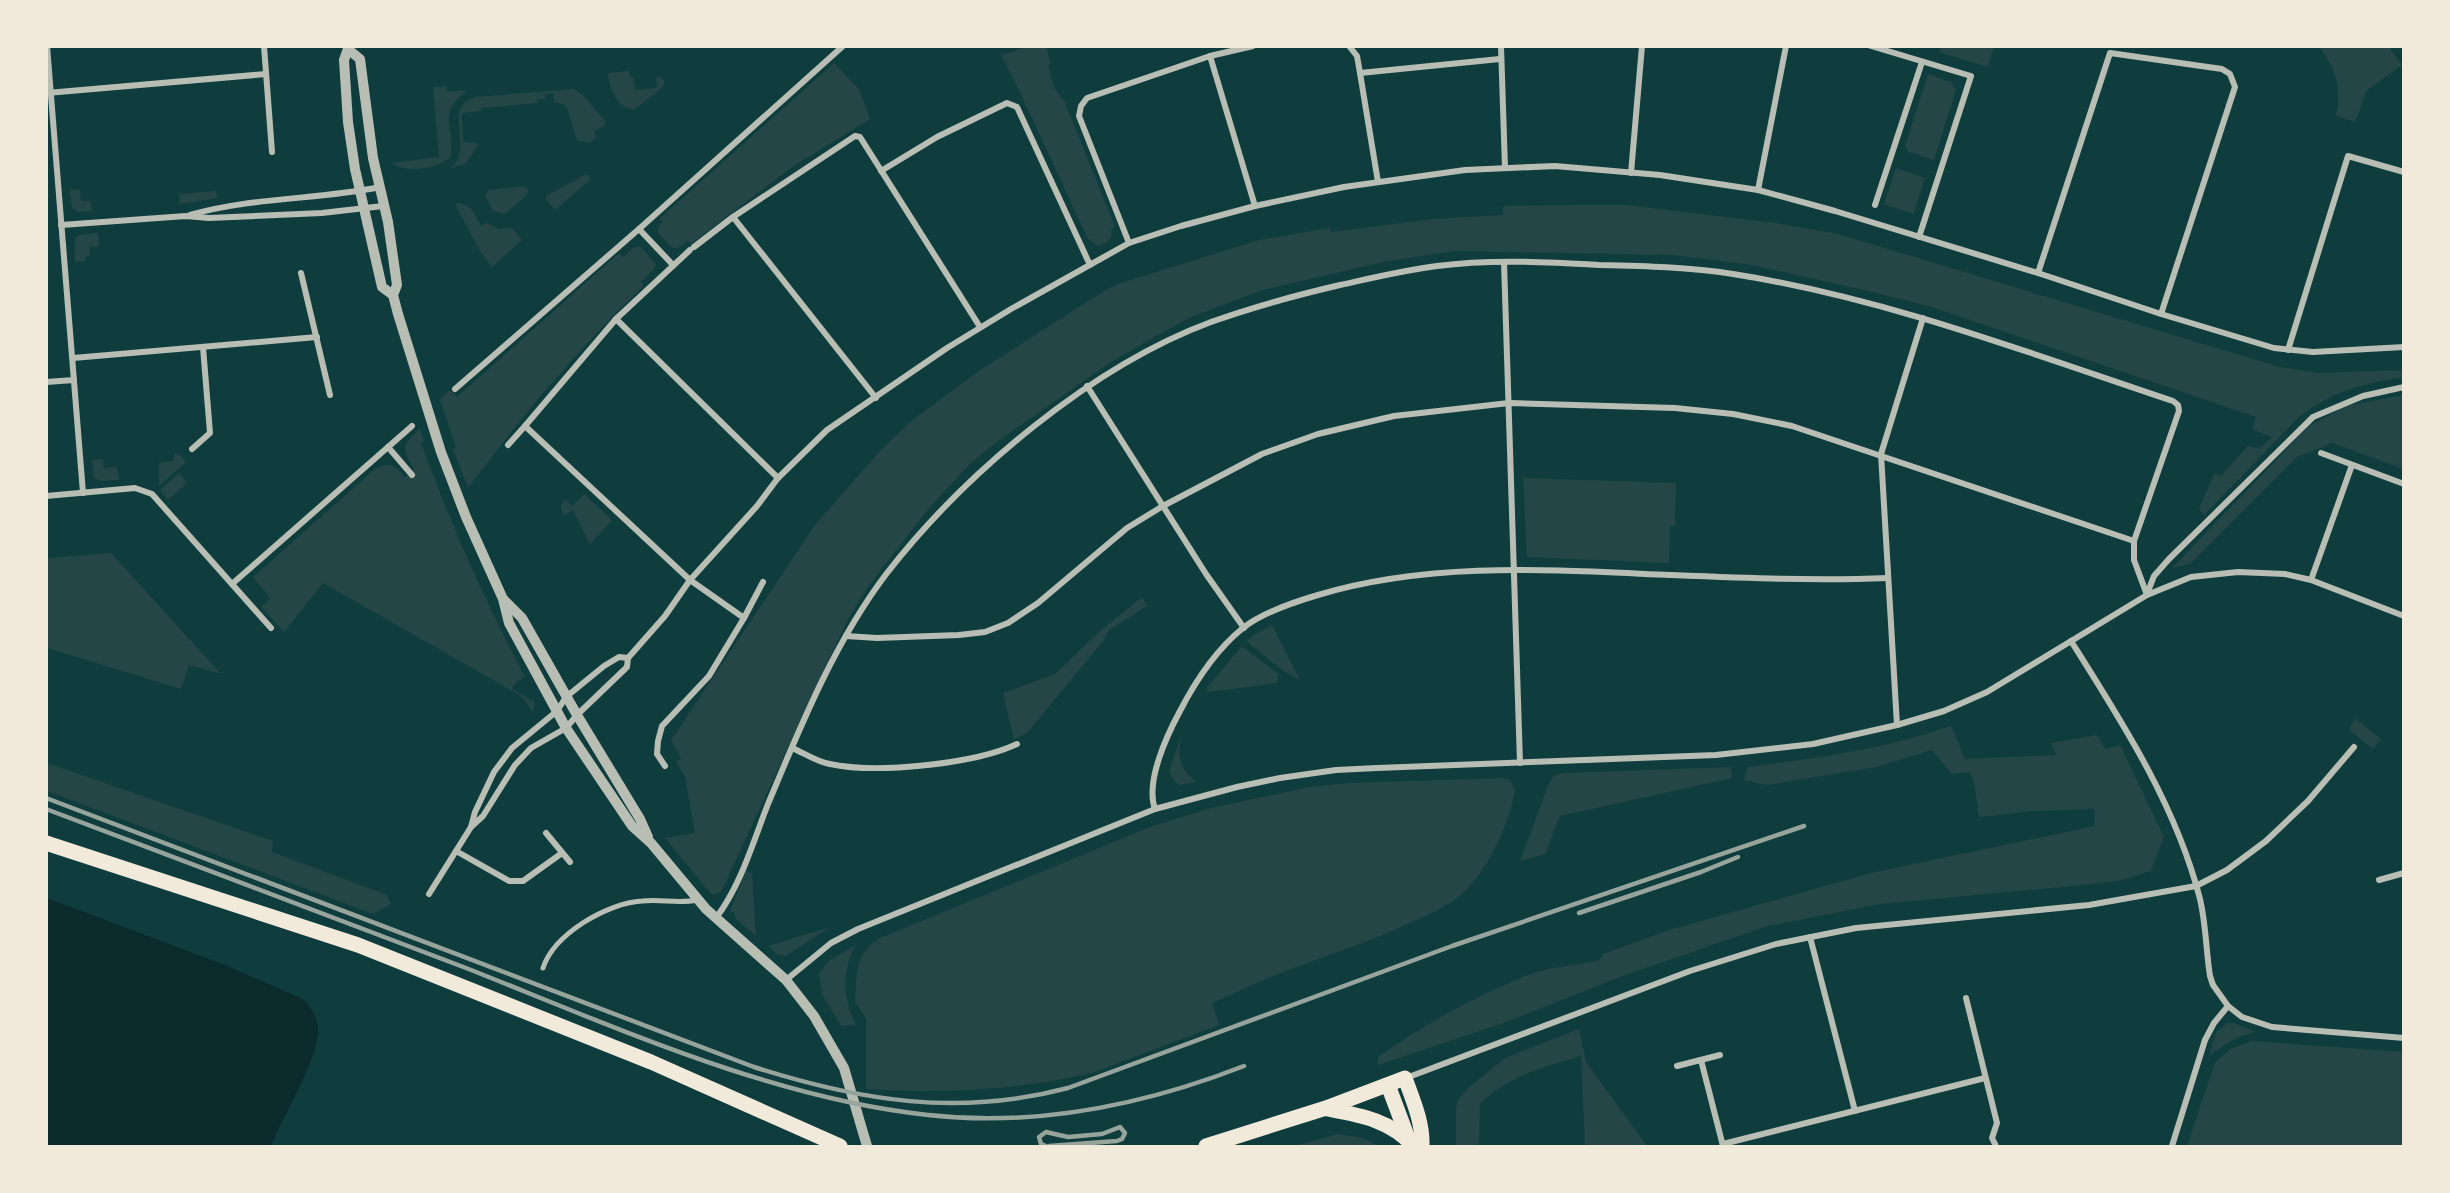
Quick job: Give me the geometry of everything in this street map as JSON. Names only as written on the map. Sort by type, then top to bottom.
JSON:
[{"type":"main road","points":[[46,843],[358,945],[651,1062],[840,1146]]},
{"type":"main road","points":[[1206,1146],[1326,1108],[1405,1078],[1416,1107],[1422,1138],[1414,1145]]},
{"type":"main road","points":[[1388,1085],[1414,1145]]},
{"type":"main road","points":[[1326,1108],[1388,1125],[1414,1145]]},
{"type":"street","points":[[47,46],[83,493]]},
{"type":"street","points":[[264,46],[272,152]]},
{"type":"street","points":[[455,389],[639,229],[843,46]]},
{"type":"street","points":[[1129,243],[1079,116],[1081,106],[1087,98],[1210,57],[1253,46]]},
{"type":"street","points":[[1349,46],[1357,56],[1378,182]]},
{"type":"street","points":[[1501,46],[1505,168]]},
{"type":"street","points":[[1631,173],[1642,46]]},
{"type":"street","points":[[1758,190],[1786,46]]},
{"type":"street","points":[[1871,46],[1971,76],[1919,237]]},
{"type":"street","points":[[393,296],[397,285],[368,126],[360,59],[349,48],[344,60],[347,114],[355,169],[362,191],[382,287],[393,296],[441,452],[466,517],[503,599],[509,623],[566,728],[632,826],[651,843],[697,900],[786,980],[814,1016],[844,1068],[867,1146]]},
{"type":"street","points":[[2038,273],[2109,53],[2222,69],[2230,74],[2235,87],[2161,314]]},
{"type":"street","points":[[1210,57],[1255,206]]},
{"type":"street","points":[[1360,73],[1500,59]]},
{"type":"street","points":[[1875,204],[1922,62]]},
{"type":"street","points":[[49,92],[267,74]]},
{"type":"street","points":[[881,171],[937,136],[1007,103],[1017,107],[1090,265]]},
{"type":"street","points":[[508,444],[616,319],[672,265],[734,217],[855,136],[860,137],[980,327]]},
{"type":"street","points":[[2288,350],[2348,156],[2403,172]]},
{"type":"street","points":[[429,894],[471,827],[483,816],[524,755],[566,728],[627,667],[628,658],[665,616],[690,580],[757,506],[778,478],[826,430],[980,327],[1129,243],[1181,226],[1289,198],[1378,182],[1465,170],[1555,166],[1631,173],[1758,190],[2038,273],[2161,314],[2288,350],[2313,352],[2403,347]]},
{"type":"street","points":[[186,216],[207,210],[268,201],[380,188]]},
{"type":"street","points":[[61,225],[186,216],[209,218],[322,213],[383,206]]},
{"type":"street","points":[[734,217],[876,398]]},
{"type":"street","points":[[639,229],[672,265]]},
{"type":"street","points":[[1504,262],[1520,763]]},
{"type":"street","points":[[716,918],[731,894],[792,747],[846,636],[886,574],[955,498],[1018,439],[1088,386],[1168,341],[1209,323],[1256,308],[1368,278],[1436,266],[1504,262],[1644,267],[1734,274],[1923,318],[2173,402],[2178,405],[2179,411],[2134,541],[2134,560],[2147,595]]},
{"type":"street","points":[[300,273],[330,395]]},
{"type":"street","points":[[1897,725],[1881,454],[1923,318]]},
{"type":"street","points":[[616,319],[778,478]]},
{"type":"street","points":[[73,357],[317,338]]},
{"type":"street","points":[[192,449],[210,433],[203,347]]},
{"type":"street","points":[[46,382],[74,380]]},
{"type":"street","points":[[1088,386],[1163,506],[1244,628]]},
{"type":"street","points":[[2147,595],[2154,576],[2164,564],[2313,417],[2363,396],[2403,387]]},
{"type":"street","points":[[846,636],[877,638],[985,632],[1008,623],[1038,603],[1127,528],[1163,506],[1262,454],[1318,434],[1394,416],[1509,403],[1675,408],[1734,414],[1792,426],[1881,454],[2134,541]]},
{"type":"street","points":[[232,584],[412,426]]},
{"type":"street","points":[[525,426],[578,473],[690,580],[744,618]]},
{"type":"street","points":[[388,447],[412,475]]},
{"type":"street","points":[[2322,453],[2403,484]]},
{"type":"street","points":[[2311,580],[2352,465]]},
{"type":"street","points":[[46,496],[135,488],[152,494],[271,628]]},
{"type":"street","points":[[1155,809],[1151,799],[1158,760],[1172,724],[1190,690],[1208,665],[1244,628],[1293,603],[1359,583],[1432,573],[1513,568],[1817,581],[1888,578]]},
{"type":"street","points":[[786,980],[814,955],[843,936],[1155,809],[1237,787],[1326,771],[1716,755],[1813,744],[1897,725],[1944,711],[1987,692],[2147,595],[2180,580],[2224,572],[2270,572],[2311,580],[2403,616]]},
{"type":"street","points":[[665,766],[657,754],[657,741],[662,726],[709,676],[763,582]]},
{"type":"street","points":[[503,599],[522,618],[566,697],[640,819],[651,843]]},
{"type":"street","points":[[2071,641],[2139,752],[2180,839],[2203,915],[2210,976],[2213,985],[2228,1006],[2242,1017],[2272,1027],[2403,1038]]},
{"type":"street","points":[[471,827],[475,812],[501,761],[521,739],[558,711],[566,697],[619,657],[628,658]]},
{"type":"street","points":[[792,747],[829,764],[887,768],[952,762],[1004,750],[1017,744]]},
{"type":"street","points":[[1405,1078],[1724,959],[1810,937],[1897,922],[2089,905],[2196,886],[2227,870],[2266,841],[2308,801],[2354,747]]},
{"type":"street","points":[[546,833],[570,862]]},
{"type":"street","points":[[456,851],[509,881],[523,881],[562,853]]},
{"type":"street","points":[[2379,880],[2403,873]]},
{"type":"street","points":[[543,968],[547,956],[585,920],[611,907],[641,900],[686,902],[697,900]]},
{"type":"street","points":[[1810,937],[1856,1111]]},
{"type":"street","points":[[1966,998],[1997,1123],[1992,1138],[1996,1146]]},
{"type":"street","points":[[2172,1146],[2205,1040],[2214,1023],[2228,1006]]},
{"type":"street","points":[[1677,1066],[1720,1055]]},
{"type":"street","points":[[1701,1060],[1723,1145],[1985,1078]]},
{"type":"shaded area","points":[[1941,46],[1994,47],[1988,67],[1939,52]]},
{"type":"shaded area","points":[[1027,47],[1046,47],[1053,84],[1064,100],[1115,227],[1111,229],[1112,236],[1102,245],[1097,246],[1087,237],[1001,55]]},
{"type":"shaded area","points":[[2319,47],[2389,47],[2402,65],[2367,90],[2355,122],[2336,116],[2338,88],[2336,79],[2330,63]]},
{"type":"shaded area","points":[[834,63],[859,89],[870,119],[792,167],[691,244],[688,241],[678,248],[672,248],[658,233],[658,227],[663,222],[659,219]]},
{"type":"shaded area","points":[[629,71],[630,76],[634,79],[635,90],[657,88],[656,77],[664,80],[664,86],[634,110],[618,101],[612,90],[608,73]]},
{"type":"shaded area","points":[[1928,74],[1951,82],[1956,90],[1934,160],[1909,152],[1905,146]]},
{"type":"shaded area","points":[[446,86],[447,92],[467,90],[457,99],[449,115],[450,158],[438,165],[413,169],[392,163],[439,157],[433,87]]},
{"type":"shaded area","points":[[574,89],[584,96],[606,122],[594,132],[597,137],[589,143],[577,140],[566,105],[554,102],[553,93],[545,94],[545,99],[537,99],[537,103],[481,108],[481,111],[462,113],[463,142],[476,143],[478,146],[465,164],[449,169],[455,164],[460,151],[459,111],[465,102],[475,97]]},
{"type":"shaded area","points":[[1896,168],[1925,178],[1913,214],[1884,204]]},
{"type":"shaded area","points":[[587,174],[591,179],[555,210],[546,200],[546,196]]},
{"type":"shaded area","points":[[523,186],[528,189],[527,195],[505,214],[493,211],[485,195],[489,190]]},
{"type":"shaded area","points":[[80,189],[81,201],[91,201],[92,211],[78,212],[72,208],[70,190]]},
{"type":"shaded area","points":[[216,191],[217,198],[180,204],[179,194]]},
{"type":"shaded area","points":[[461,203],[471,208],[481,226],[486,223],[499,229],[511,227],[522,240],[492,267],[480,251],[455,204]]},
{"type":"shaded area","points":[[1626,205],[1775,223],[1838,234],[2280,367],[2319,373],[2403,370],[2403,377],[2347,390],[2310,409],[2297,419],[2204,515],[2199,509],[2214,474],[2221,476],[2248,446],[2259,449],[2272,437],[2252,429],[2256,417],[1929,306],[1877,293],[1752,265],[1673,255],[1454,251],[1383,262],[1262,290],[1191,317],[1111,362],[994,444],[970,464],[929,508],[870,584],[848,619],[721,892],[712,895],[665,838],[695,833],[685,776],[676,762],[681,758],[671,740],[815,525],[880,451],[910,422],[979,371],[1118,284],[1259,240],[1330,228],[1331,232],[1433,219],[1503,215],[1503,206]]},
{"type":"shaded area","points":[[98,233],[99,246],[89,247],[90,255],[86,256],[86,261],[75,262],[75,238],[80,235]]},
{"type":"shaded area","points":[[640,246],[656,264],[641,282],[644,286],[596,333],[552,383],[468,488],[453,449],[456,447],[440,399],[450,390],[457,397],[619,253],[623,257],[633,248]]},
{"type":"shaded area","points":[[2403,395],[2403,469],[2330,442],[2328,445],[2297,457],[2190,564],[2172,568],[2309,426],[2346,406]]},
{"type":"shaded area","points":[[420,429],[424,441],[421,443],[456,532],[482,591],[525,677],[515,683],[512,689],[535,702],[533,712],[521,696],[323,583],[284,632],[261,607],[270,598],[253,577],[376,468],[385,465],[392,466],[405,477],[414,469],[405,448],[409,439]]},
{"type":"shaded area","points":[[174,454],[179,454],[186,462],[159,486],[159,463],[174,461]]},
{"type":"shaded area","points":[[103,459],[104,468],[117,467],[119,480],[101,481],[94,478],[92,460]]},
{"type":"shaded area","points":[[179,473],[187,483],[168,500],[160,490]]},
{"type":"shaded area","points":[[1523,478],[1676,483],[1675,526],[1670,526],[1669,563],[1527,557]]},
{"type":"shaded area","points":[[584,494],[612,520],[590,544],[573,510],[564,515],[561,509],[565,499],[573,506]]},
{"type":"shaded area","points":[[111,553],[221,674],[189,665],[181,689],[47,648],[47,558]]},
{"type":"shaded area","points":[[1142,597],[1147,606],[1109,630],[1103,641],[1028,732],[1014,740],[1003,693],[1055,674],[1099,632]]},
{"type":"shaded area","points":[[1272,625],[1300,680],[1282,670],[1247,642],[1252,636]]},
{"type":"shaded area","points":[[1242,646],[1278,674],[1277,683],[1209,692],[1206,689]]},
{"type":"shaded area","points":[[2355,718],[2381,739],[2373,749],[2349,730]]},
{"type":"shaded area","points":[[1951,726],[1965,759],[2056,755],[2051,743],[2097,735],[2105,749],[2120,745],[2164,837],[2151,871],[2122,880],[2093,884],[1880,904],[1768,926],[1625,975],[1509,1021],[1378,1065],[1378,1057],[1432,1022],[1470,1001],[1536,972],[1600,960],[1603,954],[1669,930],[1871,873],[2095,826],[2094,809],[2032,811],[1979,817],[1975,787],[1970,772],[1952,774],[1932,750],[1876,767],[1768,785],[1744,780],[1748,767],[1876,747]]},
{"type":"shaded area","points":[[1182,733],[1180,761],[1196,782],[1180,785],[1175,782],[1169,772]]},
{"type":"shaded area","points":[[47,763],[273,841],[272,852],[387,895],[391,904],[373,914],[47,791]]},
{"type":"shaded area","points":[[1731,767],[1732,778],[1560,816],[1545,854],[1520,861],[1549,783],[1554,776],[1564,773]]},
{"type":"shaded area","points":[[1503,778],[1510,780],[1515,790],[1508,817],[1488,860],[1462,894],[1437,910],[1395,930],[1281,973],[1212,1003],[1219,1025],[1092,1073],[1064,1079],[1008,1087],[951,1091],[866,1089],[866,1018],[855,1002],[856,983],[861,959],[870,945],[878,939],[1150,827],[1211,808],[1310,787],[1350,783]]},
{"type":"shaded area","points":[[746,871],[752,873],[756,936],[736,919],[734,912],[730,911]]},
{"type":"shaded area","points":[[47,898],[222,964],[303,999],[316,1020],[317,1040],[307,1070],[271,1146],[47,1146]]},
{"type":"shaded area","points":[[830,927],[786,956],[777,954],[768,946]]},
{"type":"shaded area","points":[[857,944],[848,963],[846,974],[848,1006],[856,1025],[841,1026],[822,994],[819,973],[829,961]]},
{"type":"shaded area","points":[[2227,1023],[2234,1023],[2256,1032],[2231,1041],[2209,1056],[2216,1032]]},
{"type":"shaded area","points":[[1579,1029],[1586,1062],[1647,1146],[1585,1146],[1581,1056],[1553,1064],[1502,1086],[1480,1104],[1479,1146],[1456,1146],[1456,1109],[1458,1100],[1467,1089],[1505,1058]]},
{"type":"shaded area","points":[[2252,1041],[2403,1052],[2403,1146],[2187,1146],[2215,1063],[2230,1049]]},
{"type":"shaded area","points":[[1338,1134],[1363,1138],[1379,1146],[1294,1146]]},
{"type":"railway","points":[[46,798],[754,1067],[833,1089],[910,1101],[949,1103],[988,1102],[1068,1088],[1452,946],[1804,826]]},
{"type":"railway","points":[[46,809],[414,948],[693,1057],[810,1093],[869,1106],[928,1115],[968,1118],[1049,1115],[1128,1102],[1206,1080],[1244,1066]]},
{"type":"railway","points":[[1579,913],[1701,872],[1738,857]]},
{"type":"railway","points":[[1046,1146],[1041,1144],[1039,1137],[1046,1132],[1068,1137],[1102,1134],[1120,1127],[1125,1133],[1122,1139],[1117,1141],[1049,1146]]}]
